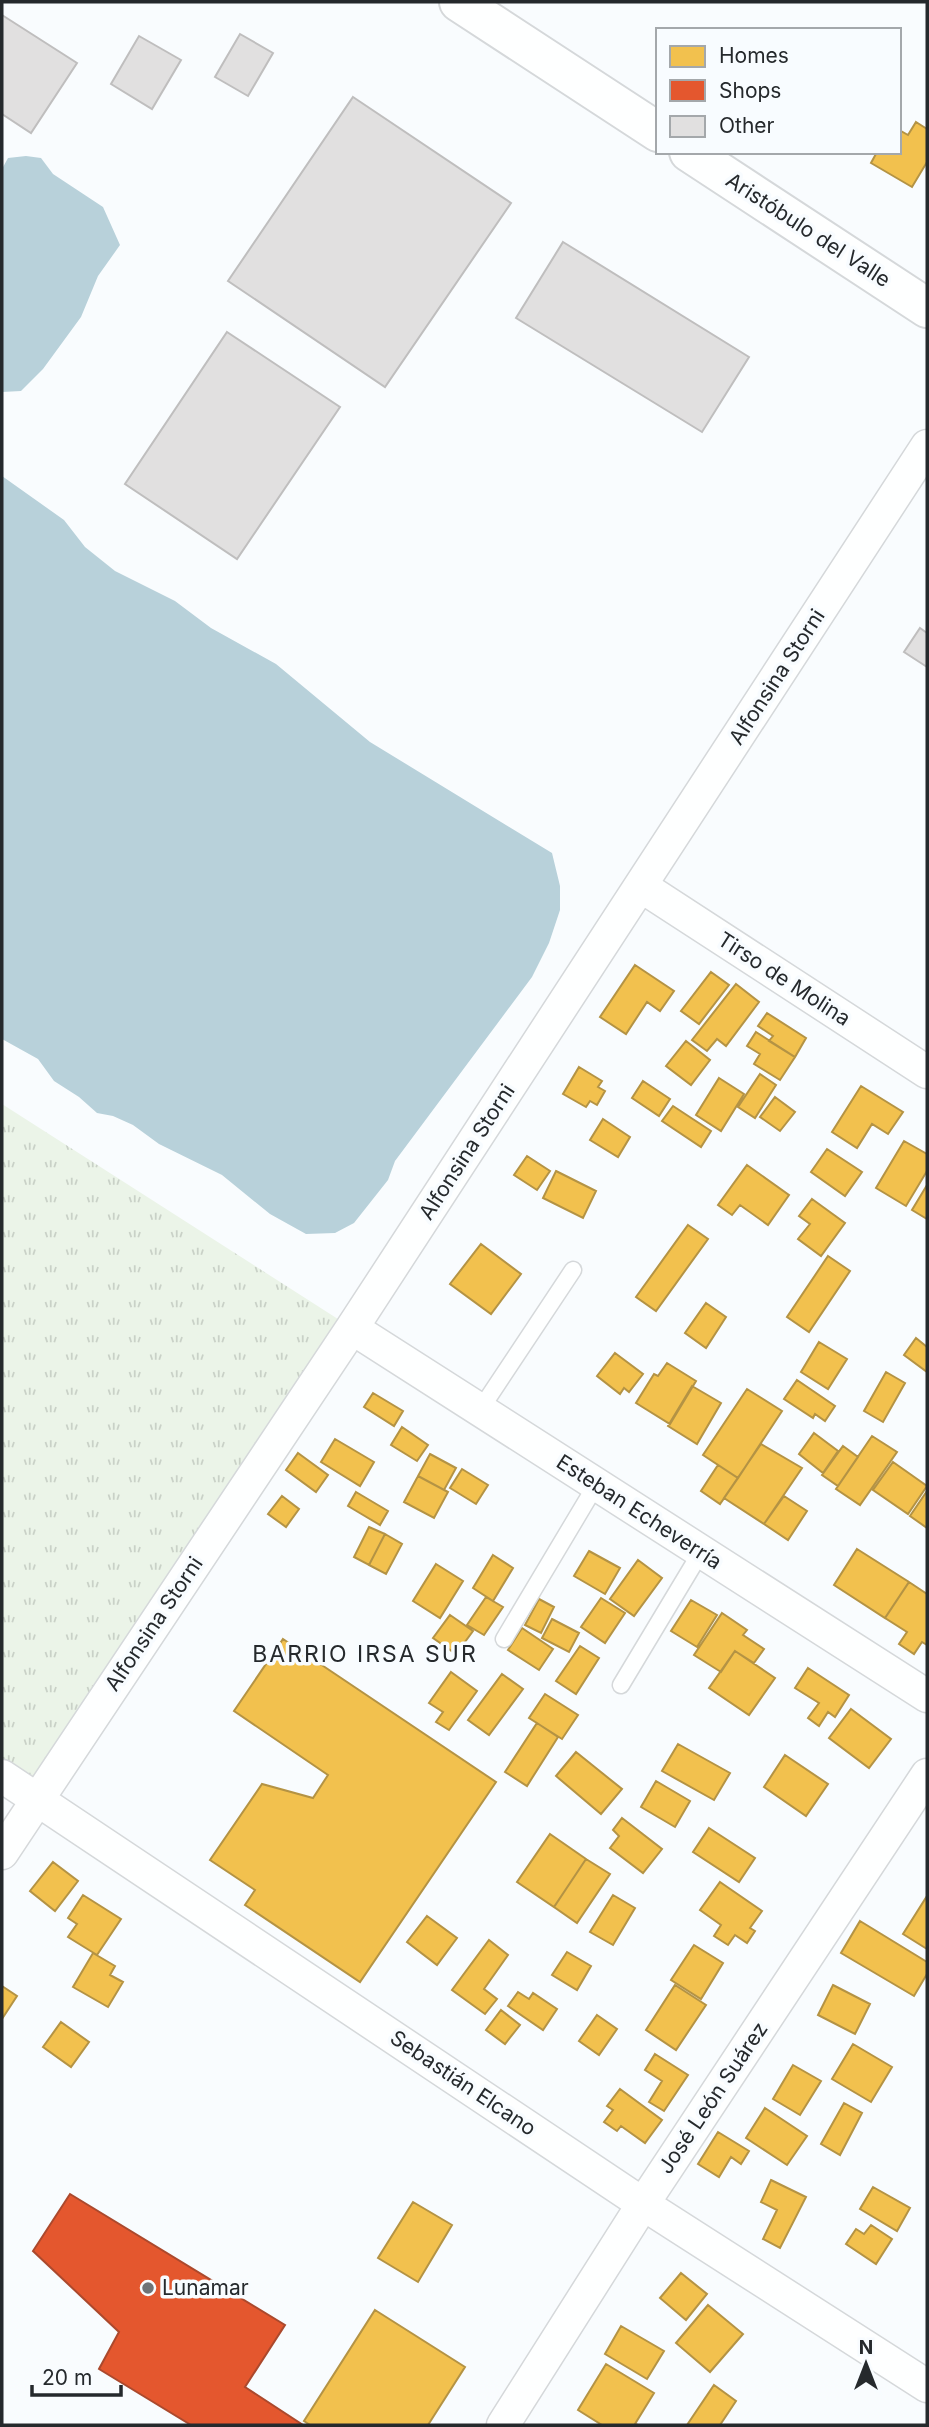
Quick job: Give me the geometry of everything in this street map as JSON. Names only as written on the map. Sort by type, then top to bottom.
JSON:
[{"type":"street","points":[[459,2],[656,131]]},
{"type":"street","name":"Aristóbulo del Valle","points":[[692,154],[927,308]]},
{"type":"street","name":"Alfonsina Storni","points":[[2,1853],[352,1328],[927,446]]},
{"type":"street","name":"Tirso de Molina","points":[[641,886],[927,1072]]},
{"type":"street","name":"Esteban Echeverría","points":[[352,1328],[927,1696]]},
{"type":"street","name":"José León Suárez","points":[[503,2425],[643,2204],[927,1774]]},
{"type":"street","name":"Sebastián Elcano","points":[[2,1776],[643,2204],[927,2386]]},
{"type":"lane","points":[[480,1410],[573,1270]]},
{"type":"lane","points":[[504,1639],[596,1485]]},
{"type":"lane","points":[[621,1685],[701,1552]]},
{"type":"green space","points":[[2,1104],[352,1328],[37,1799],[2,1776]]},
{"type":"water","points":[[8,158],[41,158],[53,174],[103,207],[120,245],[98,276],[81,317],[43,369],[21,391],[2,392],[2,169]]},
{"type":"water","points":[[2,476],[64,520],[85,547],[115,571],[175,601],[211,628],[276,664],[370,742],[552,853],[560,886],[560,910],[549,943],[532,977],[395,1161],[388,1180],[354,1223],[335,1233],[306,1234],[270,1214],[222,1175],[159,1144],[133,1125],[113,1116],[97,1113],[54,1081],[38,1059],[2,1039]]},
{"type":"building: Homes","points":[[916,122],[927,129],[927,162],[912,187],[871,163],[876,154],[901,154],[901,131],[908,135]]},
{"type":"building: Homes","points":[[635,965],[674,991],[660,1011],[647,1002],[626,1034],[600,1017]]},
{"type":"building: Homes","points":[[711,972],[729,985],[699,1024],[681,1011]]},
{"type":"building: Homes","points":[[736,984],[759,1002],[726,1046],[717,1039],[707,1051],[692,1040]]},
{"type":"building: Homes","points":[[767,1013],[806,1038],[795,1057],[769,1041],[773,1036],[758,1026]]},
{"type":"building: Homes","points":[[756,1032],[795,1057],[780,1080],[754,1064],[760,1054],[747,1046]]},
{"type":"building: Homes","points":[[686,1041],[710,1060],[691,1085],[666,1066]]},
{"type":"building: Homes","points":[[579,1067],[602,1081],[598,1087],[605,1091],[597,1105],[590,1101],[586,1107],[563,1094]]},
{"type":"building: Homes","points":[[760,1074],[776,1085],[755,1118],[738,1107]]},
{"type":"building: Homes","points":[[719,1078],[744,1094],[721,1131],[696,1115]]},
{"type":"building: Homes","points":[[643,1081],[670,1099],[659,1116],[632,1098]]},
{"type":"building: Homes","points":[[861,1086],[903,1112],[888,1134],[872,1124],[857,1148],[832,1132]]},
{"type":"building: Homes","points":[[775,1097],[795,1112],[780,1131],[760,1117]]},
{"type":"building: Homes","points":[[673,1106],[711,1131],[701,1147],[662,1121]]},
{"type":"building: Homes","points":[[603,1119],[630,1137],[618,1157],[590,1140]]},
{"type":"building: Homes","points":[[904,1141],[927,1154],[927,1171],[906,1206],[876,1188]]},
{"type":"building: Homes","points":[[827,1149],[862,1172],[845,1196],[811,1172]]},
{"type":"building: Homes","points":[[527,1156],[550,1171],[537,1190],[514,1175]]},
{"type":"building: Homes","points":[[747,1165],[789,1195],[768,1225],[740,1205],[732,1215],[718,1205]]},
{"type":"building: Homes","points":[[556,1171],[596,1191],[583,1218],[543,1198]]},
{"type":"building: Homes","points":[[927,1185],[927,1219],[912,1210]]},
{"type":"building: Homes","points":[[812,1199],[845,1223],[821,1256],[798,1239],[810,1224],[799,1216]]},
{"type":"building: Homes","points":[[688,1225],[708,1239],[656,1311],[636,1297]]},
{"type":"building: Homes","points":[[481,1244],[521,1274],[491,1314],[450,1284]]},
{"type":"building: Homes","points":[[828,1256],[850,1271],[809,1332],[787,1317]]},
{"type":"building: Homes","points":[[706,1303],[726,1317],[706,1348],[685,1333]]},
{"type":"building: Homes","points":[[916,1338],[927,1347],[927,1372],[904,1355]]},
{"type":"building: Homes","points":[[819,1342],[847,1359],[828,1389],[801,1372]]},
{"type":"building: Homes","points":[[615,1353],[643,1374],[629,1392],[624,1388],[620,1394],[597,1376]]},
{"type":"building: Homes","points":[[667,1363],[696,1381],[670,1424],[636,1403],[654,1374],[658,1376]]},
{"type":"building: Homes","points":[[886,1372],[905,1383],[883,1422],[864,1411]]},
{"type":"building: Homes","points":[[797,1380],[835,1406],[825,1421],[815,1414],[813,1418],[784,1399]]},
{"type":"building: Homes","points":[[692,1386],[721,1403],[697,1444],[668,1426]]},
{"type":"building: Homes","points":[[747,1389],[782,1411],[738,1478],[703,1455]]},
{"type":"building: Homes","points":[[373,1393],[403,1411],[394,1426],[364,1407]]},
{"type":"building: Homes","points":[[402,1427],[428,1445],[417,1461],[391,1445]]},
{"type":"building: Homes","points":[[814,1433],[838,1451],[823,1473],[799,1454]]},
{"type":"building: Homes","points":[[872,1436],[897,1452],[860,1505],[836,1489]]},
{"type":"building: Homes","points":[[335,1439],[374,1462],[360,1486],[321,1462]]},
{"type":"building: Homes","points":[[761,1444],[802,1468],[764,1524],[724,1498]]},
{"type":"building: Homes","points":[[843,1446],[858,1457],[838,1486],[822,1475]]},
{"type":"building: Homes","points":[[298,1453],[328,1475],[316,1492],[286,1470]]},
{"type":"building: Homes","points":[[430,1454],[456,1468],[444,1490],[418,1476]]},
{"type":"building: Homes","points":[[893,1462],[927,1486],[908,1514],[873,1490]]},
{"type":"building: Homes","points":[[718,1465],[738,1478],[720,1504],[701,1491]]},
{"type":"building: Homes","points":[[462,1469],[488,1485],[476,1504],[450,1488]]},
{"type":"building: Homes","points":[[418,1476],[448,1492],[434,1518],[404,1502]]},
{"type":"building: Homes","points":[[927,1491],[927,1528],[910,1516]]},
{"type":"building: Homes","points":[[356,1492],[388,1511],[380,1525],[348,1506]]},
{"type":"building: Homes","points":[[282,1496],[299,1509],[286,1527],[268,1514]]},
{"type":"building: Homes","points":[[784,1496],[807,1511],[788,1540],[764,1524]]},
{"type":"building: Homes","points":[[369,1527],[385,1534],[369,1565],[354,1557]]},
{"type":"building: Homes","points":[[385,1534],[402,1544],[386,1574],[369,1565]]},
{"type":"building: Homes","points":[[857,1549],[909,1582],[885,1618],[834,1585]]},
{"type":"building: Homes","points":[[589,1551],[620,1568],[605,1594],[574,1576]]},
{"type":"building: Homes","points":[[493,1555],[513,1568],[493,1601],[473,1588]]},
{"type":"building: Homes","points":[[638,1560],[662,1578],[634,1616],[610,1599]]},
{"type":"building: Homes","points":[[436,1564],[463,1581],[440,1618],[413,1601]]},
{"type":"building: Homes","points":[[909,1582],[927,1594],[927,1645],[922,1642],[914,1654],[899,1644],[907,1632],[885,1618]]},
{"type":"building: Homes","points":[[486,1597],[503,1607],[484,1635],[467,1625]]},
{"type":"building: Homes","points":[[601,1598],[625,1613],[605,1643],[581,1627]]},
{"type":"building: Homes","points":[[539,1599],[554,1607],[541,1633],[525,1625]]},
{"type":"building: Homes","points":[[691,1600],[717,1615],[697,1647],[671,1631]]},
{"type":"building: Homes","points":[[722,1613],[747,1630],[743,1635],[764,1649],[754,1663],[735,1651],[721,1672],[694,1655]]},
{"type":"building: Homes","points":[[450,1615],[473,1631],[456,1654],[433,1638]]},
{"type":"building: Homes","points":[[552,1619],[579,1633],[569,1652],[542,1638]]},
{"type":"building: Homes","points":[[522,1628],[553,1649],[539,1670],[508,1650]]},
{"type":"building: Homes","points":[[283,1639],[496,1782],[360,1982],[245,1905],[255,1890],[210,1860],[262,1784],[313,1798],[328,1775],[234,1711]]},
{"type":"building: Homes","points":[[580,1646],[599,1658],[576,1694],[556,1681]]},
{"type":"building: Homes","points":[[735,1651],[775,1678],[749,1715],[709,1688]]},
{"type":"building: Homes","points":[[808,1668],[849,1695],[835,1717],[828,1712],[819,1726],[808,1718],[819,1703],[795,1688]]},
{"type":"building: Homes","points":[[451,1672],[477,1691],[449,1730],[436,1722],[443,1712],[429,1703]]},
{"type":"building: Homes","points":[[502,1674],[523,1689],[489,1735],[468,1720]]},
{"type":"building: Homes","points":[[545,1694],[578,1715],[562,1739],[529,1718]]},
{"type":"building: Homes","points":[[851,1709],[891,1739],[869,1768],[829,1738]]},
{"type":"building: Homes","points":[[537,1723],[558,1737],[527,1786],[505,1772]]},
{"type":"building: Homes","points":[[678,1744],[730,1773],[714,1800],[662,1771]]},
{"type":"building: Homes","points":[[576,1752],[622,1789],[601,1814],[556,1776]]},
{"type":"building: Homes","points":[[785,1755],[828,1784],[806,1816],[764,1787]]},
{"type":"building: Homes","points":[[656,1781],[690,1801],[675,1827],[641,1807]]},
{"type":"building: Homes","points":[[622,1818],[662,1849],[643,1873],[610,1848],[619,1836],[613,1830]]},
{"type":"building: Homes","points":[[709,1828],[755,1858],[739,1882],[693,1852]]},
{"type":"building: Homes","points":[[550,1834],[586,1859],[554,1907],[517,1882]]},
{"type":"building: Homes","points":[[586,1859],[610,1874],[577,1923],[554,1907]]},
{"type":"building: Homes","points":[[53,1862],[78,1881],[55,1911],[30,1891]]},
{"type":"building: Homes","points":[[720,1882],[762,1911],[750,1928],[755,1931],[747,1943],[735,1935],[728,1945],[714,1936],[721,1925],[700,1910]]},
{"type":"building: Homes","points":[[83,1895],[121,1919],[97,1955],[68,1937],[77,1924],[68,1918]]},
{"type":"building: Homes","points":[[613,1895],[635,1908],[613,1945],[590,1932]]},
{"type":"building: Homes","points":[[927,1896],[927,1949],[903,1934]]},
{"type":"building: Homes","points":[[427,1916],[457,1938],[437,1965],[407,1942]]},
{"type":"building: Homes","points":[[860,1921],[927,1962],[927,1974],[914,1996],[841,1953]]},
{"type":"building: Homes","points":[[489,1940],[508,1955],[484,1989],[497,1999],[485,2014],[452,1990]]},
{"type":"building: Homes","points":[[694,1945],[723,1963],[701,1999],[671,1980]]},
{"type":"building: Homes","points":[[567,1952],[591,1966],[577,1990],[552,1975]]},
{"type":"building: Homes","points":[[93,1953],[115,1966],[110,1975],[123,1982],[108,2007],[73,1987]]},
{"type":"building: Homes","points":[[675,1985],[706,2005],[676,2050],[646,2030]]},
{"type":"building: Homes","points":[[833,1985],[870,2004],[855,2034],[818,2015]]},
{"type":"building: Homes","points":[[2,1986],[17,1996],[2,2019]]},
{"type":"building: Homes","points":[[518,1992],[529,1999],[533,1993],[557,2009],[543,2030],[508,2006]]},
{"type":"building: Homes","points":[[501,2010],[520,2025],[505,2044],[486,2030]]},
{"type":"building: Homes","points":[[597,2015],[617,2029],[599,2055],[579,2041]]},
{"type":"building: Homes","points":[[61,2022],[89,2042],[71,2067],[43,2047]]},
{"type":"building: Homes","points":[[853,2044],[892,2067],[871,2102],[832,2079]]},
{"type":"building: Homes","points":[[655,2054],[688,2075],[664,2111],[649,2102],[662,2081],[645,2070]]},
{"type":"building: Homes","points":[[793,2065],[821,2081],[800,2115],[773,2099]]},
{"type":"building: Homes","points":[[620,2089],[662,2120],[645,2143],[621,2126],[617,2131],[604,2122],[613,2110],[607,2106]]},
{"type":"building: Homes","points":[[844,2103],[862,2113],[840,2155],[821,2144]]},
{"type":"building: Homes","points":[[765,2108],[807,2136],[787,2165],[746,2138]]},
{"type":"building: Homes","points":[[718,2132],[749,2151],[741,2164],[731,2157],[719,2177],[698,2164]]},
{"type":"building: Homes","points":[[771,2180],[806,2197],[780,2248],[763,2239],[777,2210],[761,2202]]},
{"type":"building: Homes","points":[[873,2187],[910,2208],[897,2231],[860,2209]]},
{"type":"building: Homes","points":[[413,2202],[452,2225],[418,2282],[378,2258]]},
{"type":"building: Homes","points":[[871,2225],[892,2239],[876,2264],[846,2244],[856,2229],[864,2234]]},
{"type":"building: Homes","points":[[681,2273],[707,2294],[686,2320],[660,2298]]},
{"type":"building: Homes","points":[[708,2305],[743,2334],[710,2372],[676,2343]]},
{"type":"building: Homes","points":[[375,2310],[465,2367],[428,2425],[310,2425],[304,2421]]},
{"type":"building: Homes","points":[[621,2326],[664,2351],[647,2379],[605,2354]]},
{"type":"building: Homes","points":[[606,2364],[654,2393],[635,2424],[638,2425],[602,2425],[578,2410]]},
{"type":"building: Homes","points":[[714,2385],[736,2401],[720,2425],[687,2425]]},
{"type":"building: Shops","name":"Lunamar","points":[[70,2194],[285,2325],[245,2387],[303,2425],[191,2425],[99,2369],[119,2332],[33,2251]]},
{"type":"building: Other","points":[[2,15],[77,63],[31,133],[2,114]]},
{"type":"building: Other","points":[[240,34],[273,53],[248,96],[215,77]]},
{"type":"building: Other","points":[[139,36],[181,60],[152,109],[111,84]]},
{"type":"building: Other","points":[[353,97],[511,203],[385,387],[228,281]]},
{"type":"building: Other","points":[[563,242],[749,357],[702,432],[516,318]]},
{"type":"building: Other","points":[[227,332],[340,407],[237,559],[125,484]]},
{"type":"building: Other","points":[[920,628],[927,633],[927,667],[904,652]]},
{"type":"place","name":"Lunamar","points":[[148,2288]]},
{"type":"district","name":"BARRIO IRSA SUR","points":[[365,1654]]}]
